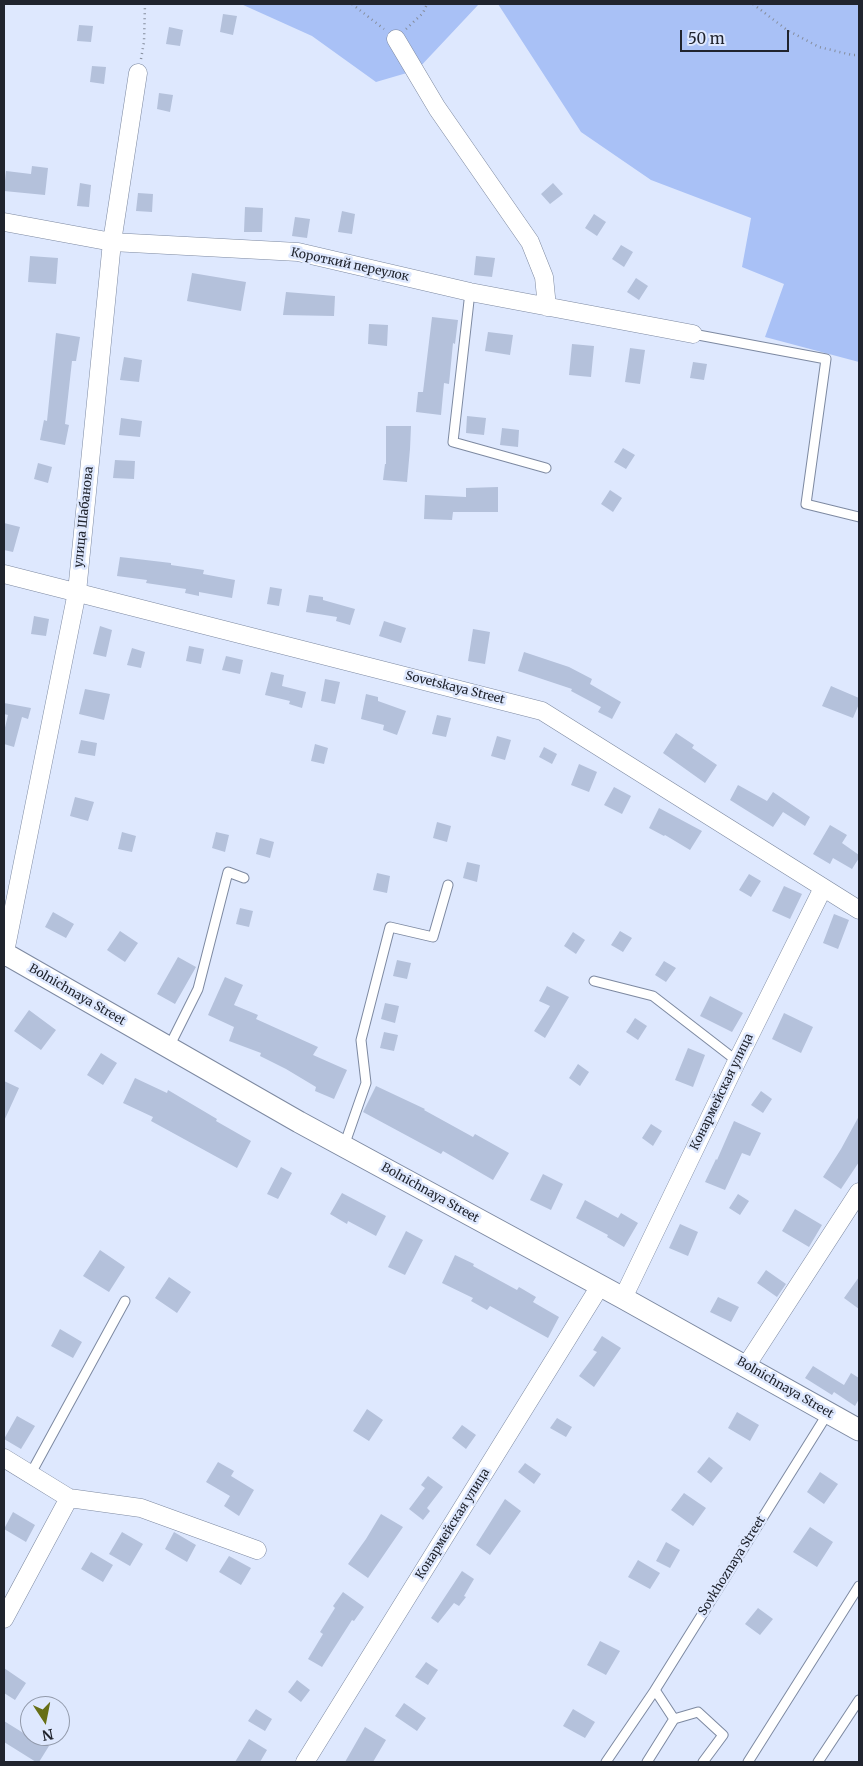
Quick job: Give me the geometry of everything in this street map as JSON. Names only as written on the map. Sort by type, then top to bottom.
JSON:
[{"type":"street","points":[[396,39],[437,108],[530,242],[544,277],[548,307]]},
{"type":"street","name":"улица Шабанова","points":[[4,954],[77,592],[112,242],[138,73]]},
{"type":"street","name":"Короткий переулок","points":[[4,222],[112,242],[298,252],[470,292],[693,334]]},
{"type":"street","name":"Sovetskaya Street","points":[[4,574],[542,711],[859,910]]},
{"type":"street","name":"Конармейская улица","points":[[623,1298],[823,888]]},
{"type":"street","name":"Bolnichnaya Street","points":[[4,954],[344,1146],[623,1298],[859,1430]]},
{"type":"street","points":[[746,1366],[859,1192]]},
{"type":"street","name":"Конармейская улица","points":[[305,1762],[600,1286]]},
{"type":"street","points":[[4,1458],[69,1498],[141,1508],[257,1550]]},
{"type":"street","points":[[4,1619],[69,1498]]},
{"type":"lane","points":[[470,292],[453,442],[546,468]]},
{"type":"lane","points":[[693,334],[826,359],[806,504],[859,517]]},
{"type":"lane","points":[[169,1047],[198,989],[228,872],[244,878]]},
{"type":"lane","points":[[344,1146],[366,1083],[361,1040],[390,927],[433,937],[448,885]]},
{"type":"lane","points":[[594,981],[653,996],[737,1061]]},
{"type":"lane","points":[[30,1475],[124,1301]]},
{"type":"lane","name":"Sovkhoznaya Street","points":[[606,1762],[655,1690],[828,1413]]},
{"type":"lane","points":[[748,1762],[859,1586]]},
{"type":"lane","points":[[655,1690],[674,1719]]},
{"type":"lane","points":[[818,1762],[859,1700]]},
{"type":"lane","points":[[648,1762],[674,1719],[698,1712],[723,1735],[703,1762]]},
{"type":"path","points":[[138,73],[144,42],[145,4]]},
{"type":"path","points":[[352,4],[396,39],[423,13],[427,4]]},
{"type":"path","points":[[753,4],[787,30],[819,47],[859,55]]},
{"type":"shaded area","points":[[241,4],[479,4],[417,70],[376,82],[312,36]]},
{"type":"shaded area","points":[[498,4],[859,4],[859,362],[765,337],[784,284],[742,267],[751,218],[651,180],[581,132]]},
{"type":"building","points":[[223,14],[237,16],[233,35],[220,32]]},
{"type":"building","points":[[79,25],[93,26],[91,42],[77,41]]},
{"type":"building","points":[[169,27],[183,30],[180,46],[166,44]]},
{"type":"building","points":[[92,66],[106,67],[104,84],[90,82]]},
{"type":"building","points":[[159,93],[173,95],[170,112],[157,109]]},
{"type":"building","points":[[32,166],[48,168],[45,195],[4,191],[6,171],[31,174]]},
{"type":"building","points":[[80,183],[91,185],[89,207],[77,206]]},
{"type":"building","points":[[553,183],[563,194],[550,204],[541,194]]},
{"type":"building","points":[[138,193],[153,194],[152,212],[136,211]]},
{"type":"building","points":[[245,207],[263,208],[262,232],[244,232]]},
{"type":"building","points":[[342,211],[355,214],[352,234],[338,232]]},
{"type":"building","points":[[594,214],[606,222],[597,236],[585,228]]},
{"type":"building","points":[[295,217],[310,219],[307,238],[292,236]]},
{"type":"building","points":[[621,245],[633,252],[624,267],[612,259]]},
{"type":"building","points":[[30,256],[58,258],[56,284],[28,282]]},
{"type":"building","points":[[476,256],[495,258],[492,277],[474,275]]},
{"type":"building","points":[[192,273],[246,282],[241,311],[187,301]]},
{"type":"building","points":[[636,278],[648,286],[639,300],[627,292]]},
{"type":"building","points":[[286,292],[335,296],[334,316],[283,315]]},
{"type":"building","points":[[432,317],[458,320],[455,344],[453,343],[449,384],[444,383],[441,415],[416,412],[418,392],[423,392]]},
{"type":"building","points":[[369,324],[388,325],[387,346],[368,344]]},
{"type":"building","points":[[488,332],[513,335],[510,355],[485,351]]},
{"type":"building","points":[[56,333],[80,337],[76,361],[72,361],[65,424],[69,425],[65,445],[40,440],[44,420],[47,421]]},
{"type":"building","points":[[572,344],[594,346],[591,377],[569,375]]},
{"type":"building","points":[[630,348],[645,350],[640,384],[625,382]]},
{"type":"building","points":[[124,357],[142,360],[139,382],[120,380]]},
{"type":"building","points":[[693,362],[707,364],[704,380],[690,378]]},
{"type":"building","points":[[467,416],[486,418],[484,435],[466,433]]},
{"type":"building","points":[[121,418],[142,421],[140,437],[119,435]]},
{"type":"building","points":[[386,426],[411,426],[407,482],[383,480],[386,464]]},
{"type":"building","points":[[502,428],[519,430],[518,447],[500,445]]},
{"type":"building","points":[[623,448],[635,455],[626,469],[614,462]]},
{"type":"building","points":[[115,460],[135,461],[134,479],[113,478]]},
{"type":"building","points":[[38,463],[52,467],[48,483],[34,479]]},
{"type":"building","points":[[498,487],[498,512],[453,512],[452,520],[424,519],[425,495],[466,497],[466,488]]},
{"type":"building","points":[[610,490],[622,498],[613,512],[601,504]]},
{"type":"building","points":[[4,523],[20,527],[13,552],[4,550]]},
{"type":"building","points":[[120,557],[171,563],[171,565],[204,570],[203,574],[235,580],[232,598],[199,592],[199,596],[185,593],[186,589],[146,583],[147,580],[117,576]]},
{"type":"building","points":[[270,587],[282,589],[279,606],[267,604]]},
{"type":"building","points":[[309,595],[323,597],[323,600],[355,609],[350,625],[336,621],[337,617],[306,612]]},
{"type":"building","points":[[34,616],[49,619],[46,636],[31,634]]},
{"type":"building","points":[[384,621],[406,628],[401,643],[379,636]]},
{"type":"building","points":[[100,626],[112,630],[106,657],[93,654]]},
{"type":"building","points":[[473,629],[490,632],[485,664],[468,661]]},
{"type":"building","points":[[189,646],[204,649],[201,664],[186,661]]},
{"type":"building","points":[[132,648],[145,652],[141,668],[127,665]]},
{"type":"building","points":[[524,652],[569,667],[592,679],[590,684],[621,702],[612,719],[598,712],[601,707],[571,691],[572,689],[518,671]]},
{"type":"building","points":[[226,656],[243,660],[240,674],[222,670]]},
{"type":"building","points":[[271,672],[284,675],[282,686],[306,692],[302,708],[289,704],[290,701],[265,695]]},
{"type":"building","points":[[325,679],[340,682],[335,704],[321,701]]},
{"type":"building","points":[[831,686],[859,698],[859,704],[853,718],[822,706]]},
{"type":"building","points":[[85,689],[110,694],[104,720],[79,714]]},
{"type":"building","points":[[366,694],[378,697],[378,701],[406,711],[397,735],[383,730],[384,725],[361,719]]},
{"type":"building","points":[[4,703],[31,708],[28,719],[22,717],[14,747],[4,744],[4,732],[8,715],[4,714]]},
{"type":"building","points":[[437,715],[451,718],[446,737],[432,734]]},
{"type":"building","points":[[676,733],[694,745],[692,748],[717,765],[705,783],[663,753]]},
{"type":"building","points":[[497,736],[511,740],[505,760],[491,756]]},
{"type":"building","points":[[81,740],[97,743],[95,756],[78,753]]},
{"type":"building","points":[[315,744],[328,748],[324,764],[311,761]]},
{"type":"building","points":[[544,747],[557,754],[552,764],[539,757]]},
{"type":"building","points":[[579,764],[597,772],[589,792],[571,785]]},
{"type":"building","points":[[738,785],[767,801],[773,792],[810,817],[805,826],[783,812],[773,827],[730,800]]},
{"type":"building","points":[[614,787],[631,796],[622,814],[604,805]]},
{"type":"building","points":[[75,797],[94,802],[88,821],[70,816]]},
{"type":"building","points":[[659,808],[702,831],[690,850],[649,828]]},
{"type":"building","points":[[437,822],[451,826],[447,842],[433,838]]},
{"type":"building","points":[[830,825],[847,835],[842,843],[859,855],[852,869],[833,858],[830,864],[813,854]]},
{"type":"building","points":[[122,832],[136,836],[132,852],[118,849]]},
{"type":"building","points":[[216,832],[229,835],[225,852],[212,848]]},
{"type":"building","points":[[260,838],[274,842],[270,858],[256,854]]},
{"type":"building","points":[[467,862],[480,865],[477,882],[463,878]]},
{"type":"building","points":[[377,873],[390,876],[387,893],[373,890]]},
{"type":"building","points":[[749,874],[761,881],[751,897],[739,890]]},
{"type":"building","points":[[784,886],[802,894],[790,919],[772,911]]},
{"type":"building","points":[[240,908],[253,911],[249,927],[236,924]]},
{"type":"building","points":[[53,912],[74,924],[66,938],[45,927]]},
{"type":"building","points":[[834,914],[849,920],[838,949],[823,943]]},
{"type":"building","points":[[120,931],[138,943],[125,962],[107,950]]},
{"type":"building","points":[[620,931],[632,938],[623,952],[611,945]]},
{"type":"building","points":[[573,932],[585,940],[576,954],[564,946]]},
{"type":"building","points":[[178,957],[196,967],[175,1004],[157,994]]},
{"type":"building","points":[[397,960],[411,963],[407,979],[393,976]]},
{"type":"building","points":[[664,961],[676,968],[666,982],[655,975]]},
{"type":"building","points":[[225,977],[243,985],[234,1005],[258,1015],[256,1019],[318,1047],[313,1055],[347,1070],[334,1099],[315,1091],[316,1087],[260,1056],[261,1053],[229,1041],[234,1027],[208,1015]]},
{"type":"building","points":[[547,986],[569,997],[545,1038],[534,1031],[550,1006],[539,1001]]},
{"type":"building","points":[[710,996],[743,1013],[732,1032],[700,1016]]},
{"type":"building","points":[[385,1003],[399,1006],[395,1023],[381,1019]]},
{"type":"building","points":[[29,1010],[56,1030],[41,1050],[14,1031]]},
{"type":"building","points":[[784,1013],[813,1027],[801,1053],[772,1039]]},
{"type":"building","points":[[635,1018],[647,1026],[638,1040],[626,1032]]},
{"type":"building","points":[[384,1032],[398,1035],[394,1051],[380,1048]]},
{"type":"building","points":[[688,1048],[705,1055],[693,1087],[675,1080]]},
{"type":"building","points":[[101,1053],[117,1063],[103,1085],[87,1075]]},
{"type":"building","points":[[578,1064],[589,1072],[580,1086],[569,1078]]},
{"type":"building","points":[[135,1078],[167,1093],[168,1090],[251,1141],[237,1168],[151,1121],[153,1117],[123,1103]]},
{"type":"building","points":[[4,1081],[19,1088],[4,1121]]},
{"type":"building","points":[[376,1086],[425,1109],[473,1137],[475,1134],[509,1153],[493,1180],[443,1151],[441,1154],[363,1112]]},
{"type":"building","points":[[761,1091],[772,1099],[763,1113],[751,1105]]},
{"type":"building","points":[[859,1116],[859,1162],[841,1189],[823,1177]]},
{"type":"building","points":[[734,1121],[761,1133],[750,1156],[742,1153],[725,1190],[705,1182]]},
{"type":"building","points":[[651,1124],[662,1131],[653,1146],[642,1138]]},
{"type":"building","points":[[281,1167],[292,1173],[278,1199],[267,1194]]},
{"type":"building","points":[[543,1174],[563,1184],[551,1210],[530,1200]]},
{"type":"building","points":[[342,1193],[386,1216],[376,1236],[348,1221],[347,1224],[330,1214]]},
{"type":"building","points":[[738,1194],[749,1201],[740,1215],[729,1208]]},
{"type":"building","points":[[585,1200],[618,1218],[621,1213],[638,1223],[624,1247],[607,1237],[608,1235],[576,1218]]},
{"type":"building","points":[[795,1209],[822,1225],[809,1247],[782,1231]]},
{"type":"building","points":[[680,1224],[698,1232],[688,1256],[669,1248]]},
{"type":"building","points":[[406,1231],[423,1240],[405,1275],[388,1267]]},
{"type":"building","points":[[100,1250],[125,1267],[109,1292],[83,1276]]},
{"type":"building","points":[[455,1255],[474,1264],[473,1266],[517,1290],[519,1287],[536,1297],[533,1302],[559,1317],[548,1338],[490,1306],[487,1310],[471,1301],[473,1298],[442,1283]]},
{"type":"building","points":[[766,1270],[786,1284],[777,1297],[757,1283]]},
{"type":"building","points":[[169,1277],[191,1292],[177,1313],[155,1298]]},
{"type":"building","points":[[859,1277],[859,1309],[844,1298]]},
{"type":"building","points":[[718,1297],[739,1307],[731,1322],[710,1312]]},
{"type":"building","points":[[60,1329],[82,1342],[73,1358],[51,1346]]},
{"type":"building","points":[[602,1336],[621,1348],[594,1387],[579,1376],[597,1352],[593,1350]]},
{"type":"building","points":[[813,1366],[844,1385],[851,1373],[859,1378],[859,1399],[855,1406],[834,1392],[832,1395],[805,1378]]},
{"type":"building","points":[[367,1409],[383,1420],[369,1441],[353,1431]]},
{"type":"building","points":[[737,1412],[759,1425],[750,1441],[728,1428]]},
{"type":"building","points":[[17,1416],[35,1426],[21,1449],[4,1439]]},
{"type":"building","points":[[557,1418],[572,1427],[566,1437],[550,1428]]},
{"type":"building","points":[[462,1425],[476,1435],[466,1449],[452,1438]]},
{"type":"building","points":[[709,1457],[723,1468],[711,1483],[697,1472]]},
{"type":"building","points":[[218,1462],[234,1471],[231,1476],[254,1490],[239,1516],[224,1506],[230,1496],[206,1482]]},
{"type":"building","points":[[525,1463],[541,1474],[534,1484],[518,1472]]},
{"type":"building","points":[[820,1472],[838,1484],[824,1504],[807,1492]]},
{"type":"building","points":[[428,1476],[443,1487],[427,1508],[430,1511],[423,1520],[409,1509],[425,1488],[421,1485]]},
{"type":"building","points":[[684,1493],[706,1508],[693,1526],[671,1510]]},
{"type":"building","points":[[505,1499],[521,1511],[490,1555],[476,1545]]},
{"type":"building","points":[[13,1512],[35,1525],[26,1542],[4,1529]]},
{"type":"building","points":[[381,1514],[403,1527],[368,1578],[348,1564]]},
{"type":"building","points":[[810,1527],[833,1542],[817,1567],[793,1552]]},
{"type":"building","points":[[122,1532],[143,1544],[130,1566],[109,1554]]},
{"type":"building","points":[[174,1532],[196,1545],[187,1562],[165,1549]]},
{"type":"building","points":[[666,1542],[680,1550],[670,1568],[656,1561]]},
{"type":"building","points":[[91,1552],[113,1565],[103,1582],[81,1569]]},
{"type":"building","points":[[229,1556],[251,1568],[241,1585],[219,1572]]},
{"type":"building","points":[[638,1560],[660,1573],[650,1589],[628,1577]]},
{"type":"building","points":[[462,1571],[474,1579],[464,1596],[466,1597],[459,1606],[454,1603],[438,1623],[431,1618]]},
{"type":"building","points":[[343,1592],[364,1607],[354,1621],[352,1620],[322,1667],[308,1659],[323,1634],[320,1632],[335,1608],[333,1606]]},
{"type":"building","points":[[758,1608],[773,1619],[760,1635],[745,1624]]},
{"type":"building","points":[[600,1641],[620,1651],[606,1675],[587,1665]]},
{"type":"building","points":[[426,1662],[438,1670],[428,1685],[415,1677]]},
{"type":"building","points":[[4,1668],[26,1683],[15,1700],[4,1693]]},
{"type":"building","points":[[297,1680],[310,1690],[301,1702],[288,1692]]},
{"type":"building","points":[[404,1703],[426,1718],[417,1731],[395,1716]]},
{"type":"building","points":[[256,1709],[272,1719],[265,1731],[248,1721]]},
{"type":"building","points":[[573,1709],[595,1722],[585,1738],[563,1726]]},
{"type":"building","points":[[4,1721],[20,1731],[20,1746],[49,1746],[39,1762],[36,1762],[4,1742]]},
{"type":"building","points":[[365,1727],[386,1740],[373,1762],[345,1762]]},
{"type":"building","points":[[249,1739],[267,1750],[260,1762],[235,1762]]}]
